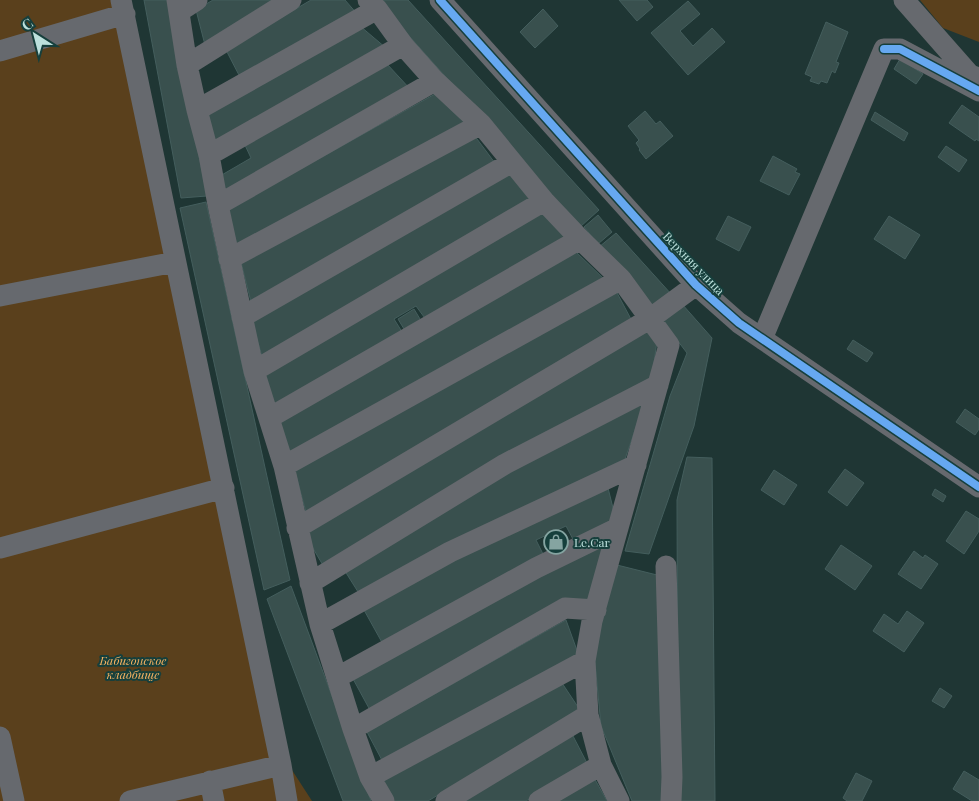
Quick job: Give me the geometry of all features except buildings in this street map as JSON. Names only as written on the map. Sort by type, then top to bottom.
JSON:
[{"type":"street","points":[[187,65],[291,0]]},
{"type":"street","name":"Верхняя улица","points":[[440,0],[696,285],[739,323],[979,486]]},
{"type":"street","points":[[904,0],[970,75],[979,78]]},
{"type":"street","points":[[185,4],[187,65],[209,155],[229,259],[254,372],[284,466],[320,624],[370,777],[384,801]]},
{"type":"street","points":[[197,110],[373,5],[403,46],[435,81],[481,124],[544,201],[621,279],[669,345],[596,610],[585,662],[588,715],[601,765],[619,801]]},
{"type":"street","points":[[0,51],[123,7],[175,262],[224,488],[287,801]]},
{"type":"street","points":[[209,155],[403,46]]},
{"type":"street","points":[[762,339],[884,49],[900,49],[979,91]]},
{"type":"street","points":[[218,205],[435,81]]},
{"type":"street","points":[[229,259],[481,124]]},
{"type":"street","points":[[242,317],[512,162]]},
{"type":"street","points":[[254,372],[544,201]]},
{"type":"street","points":[[269,418],[580,239]]},
{"type":"street","points":[[0,296],[175,262]]},
{"type":"street","points":[[284,466],[621,279]]},
{"type":"street","points":[[297,528],[651,318],[696,285]]},
{"type":"street","points":[[310,583],[505,464],[658,385]]},
{"type":"street","points":[[320,624],[450,552],[636,465]]},
{"type":"street","points":[[0,548],[224,488]]},
{"type":"street","points":[[338,677],[536,568],[618,528]]},
{"type":"street","points":[[666,566],[672,777],[671,801]]},
{"type":"street","points":[[353,729],[565,608],[596,610]]},
{"type":"street","points":[[370,777],[585,662]]},
{"type":"street","points":[[446,801],[588,715]]},
{"type":"street","points":[[0,736],[14,801]]},
{"type":"street","points":[[130,801],[212,791],[281,765]]},
{"type":"street","points":[[539,801],[601,765]]},
{"type":"green space","name":"Бабигонское кладбище","points":[[0,0],[130,0],[290,767],[312,801],[0,801]]},
{"type":"green space","points":[[920,0],[979,0],[979,42],[943,28]]},
{"type":"cycle path","points":[[440,0],[696,285],[739,323],[979,487]]},
{"type":"cycle path","points":[[884,49],[900,49],[979,91]]},
{"type":"place","name":"Le.Car","points":[[556,542]]}]
